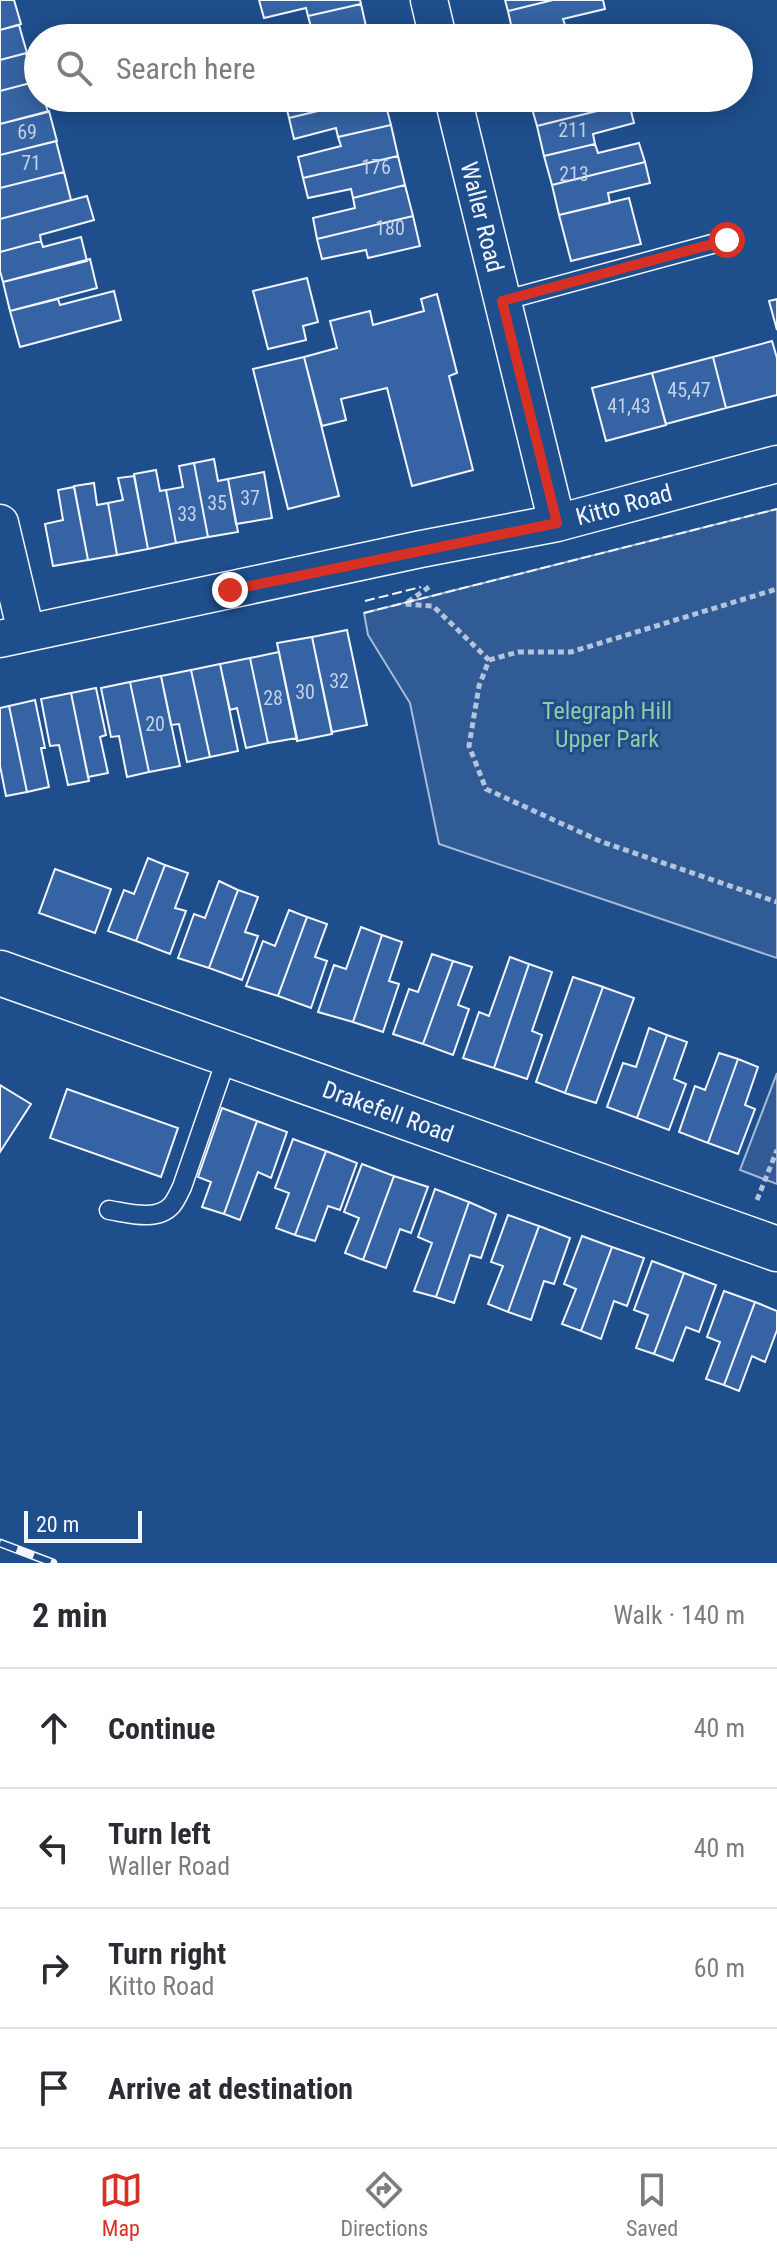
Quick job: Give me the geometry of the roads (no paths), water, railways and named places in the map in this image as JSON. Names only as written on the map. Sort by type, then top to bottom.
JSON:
[{"type":"main road","name":"Drakefell Road","points":[[0,973],[758,1243]]},
{"type":"street","points":[[429,0],[435,24]]},
{"type":"street","name":"Waller Road","points":[[456,112],[557,523]]},
{"type":"street","name":"Kitto Road","points":[[13,635],[557,523],[777,464]]},
{"type":"street","points":[[0,523],[13,635]]},
{"type":"lane","points":[[502,301],[727,240]]},
{"type":"lane","points":[[109,1210],[146,1216],[172,1206],[182,1187],[228,1054]]},
{"type":"railway","points":[[0,1543],[53,1563]]},
{"type":"park label","name":"Telegraph Hill Upper Park","points":[[607,725]]}]
